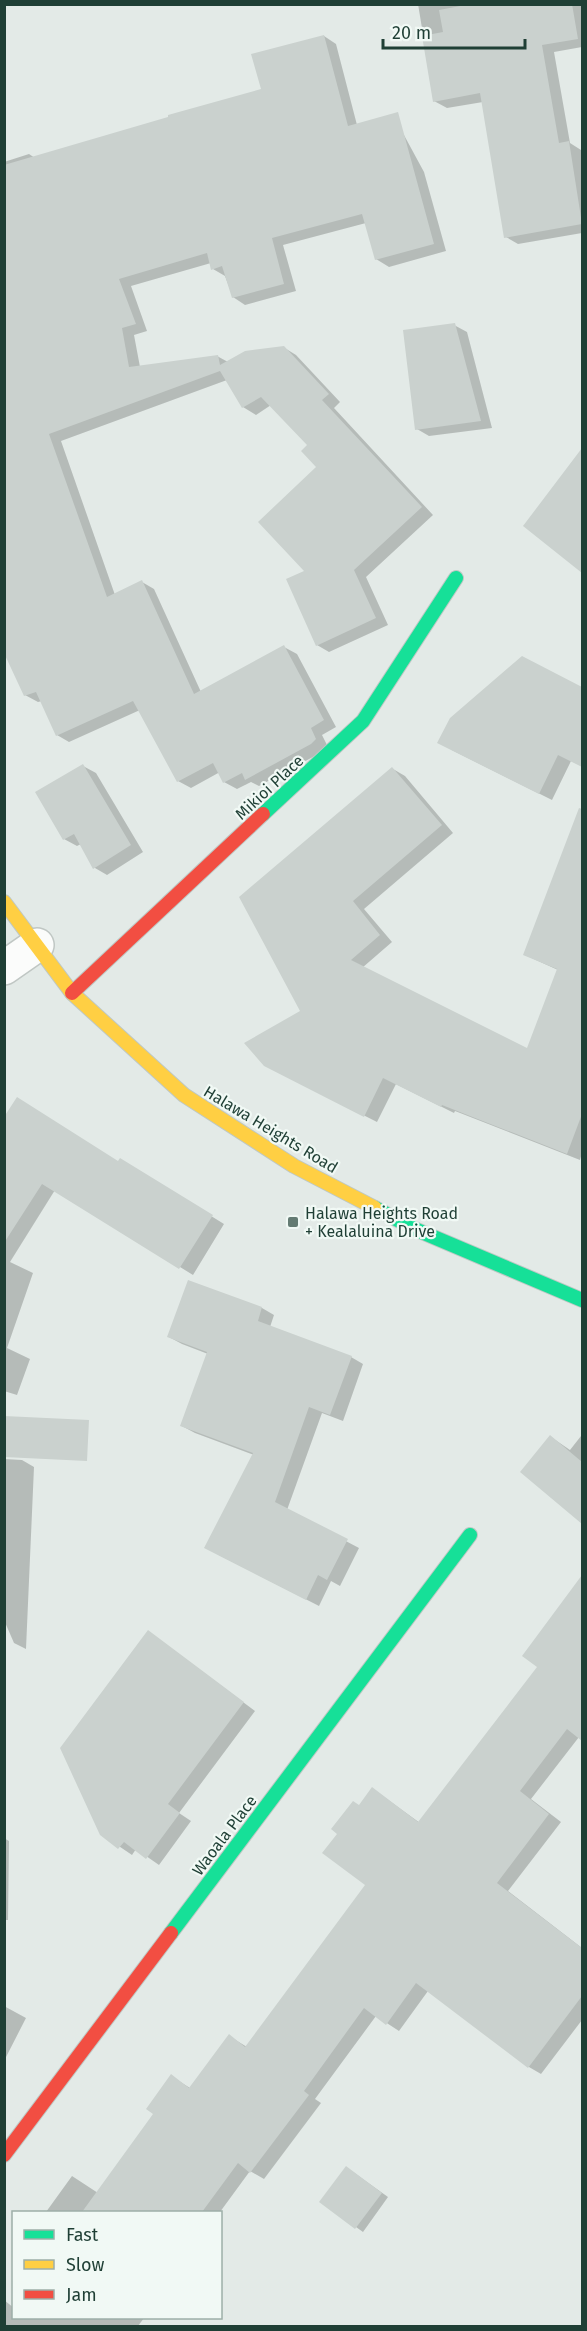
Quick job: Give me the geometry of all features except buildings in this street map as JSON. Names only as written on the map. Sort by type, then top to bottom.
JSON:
[{"type":"street","name":"Mikioi Place","points":[[72,993],[363,721],[456,578]]},
{"type":"street","name":"Halawa Heights Road","points":[[4,902],[72,993],[184,1095],[294,1166],[417,1230],[582,1300]]},
{"type":"street","points":[[4,968],[37,945]]},
{"type":"street","name":"Waoala Place","points":[[4,2155],[470,1535]]},
{"type":"traffic: fast","points":[[263,814],[363,721],[456,578]]},
{"type":"traffic: fast","points":[[375,1208],[417,1230],[582,1300]]},
{"type":"traffic: fast","points":[[171,1933],[470,1535]]},
{"type":"traffic: slow","points":[[4,902],[72,993],[184,1095],[294,1166],[375,1208]]},
{"type":"traffic: jam","points":[[72,993],[263,814]]},
{"type":"traffic: jam","points":[[4,2155],[171,1933]]},
{"type":"place","name":"Halawa Heights Road + Kealaluina Drive","points":[[293,1222]]}]
